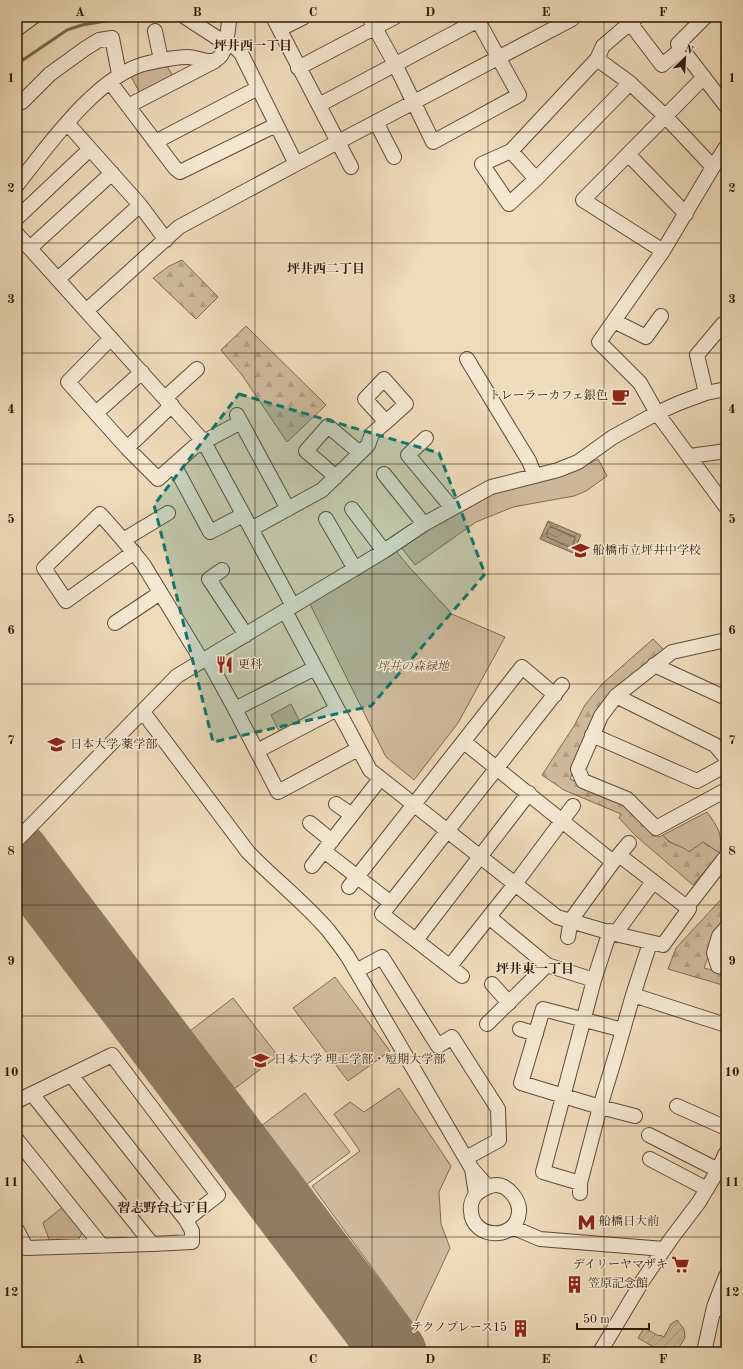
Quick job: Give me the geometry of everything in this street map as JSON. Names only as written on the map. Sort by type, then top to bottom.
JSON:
[{"type":"street","points":[[17,29],[33,17]]},
{"type":"street","points":[[185,17],[225,43],[236,48],[241,53],[296,164]]},
{"type":"street","points":[[128,106],[215,61],[222,55],[228,34],[230,17]]},
{"type":"street","points":[[304,17],[276,23],[298,68],[339,142],[351,167]]},
{"type":"street","points":[[298,68],[372,22],[395,17]]},
{"type":"street","points":[[86,311],[179,227],[572,19],[572,17]]},
{"type":"street","points":[[705,17],[678,44],[726,106]]},
{"type":"street","points":[[319,105],[394,64],[480,18],[498,57],[519,95],[433,142],[394,64],[372,22]]},
{"type":"street","points":[[630,83],[536,179],[509,204],[482,164],[511,151],[597,59],[603,46],[634,20],[662,65],[682,49]]},
{"type":"street","points":[[155,31],[162,60]]},
{"type":"street","points":[[22,102],[50,74],[86,48],[99,40],[112,38],[114,78],[128,106],[175,168],[180,172],[276,125]]},
{"type":"street","points":[[19,177],[94,95],[114,78],[129,69],[146,63],[187,57],[204,61],[215,61]]},
{"type":"street","points":[[597,59],[630,83],[665,116],[713,167]]},
{"type":"street","points":[[664,251],[583,200],[704,77]]},
{"type":"street","points":[[155,142],[258,88]]},
{"type":"street","points":[[376,122],[394,157]]},
{"type":"street","points":[[67,123],[140,205],[166,240]]},
{"type":"street","points":[[726,147],[664,251],[599,342],[640,383],[657,413],[726,506]]},
{"type":"street","points":[[17,218],[90,148]]},
{"type":"street","points":[[511,151],[536,179]]},
{"type":"street","points":[[628,154],[686,214]]},
{"type":"street","points":[[30,248],[112,173]]},
{"type":"street","points":[[58,280],[140,205]]},
{"type":"street","points":[[17,234],[169,401],[204,442],[251,529],[315,668],[370,770],[380,779],[557,917],[650,943],[664,945],[689,909],[687,907],[724,859]]},
{"type":"street","points":[[614,321],[646,337],[661,316]]},
{"type":"street","points":[[706,394],[697,355],[723,324]]},
{"type":"street","points":[[111,338],[68,382],[158,480],[194,447],[204,442],[239,418],[288,509]]},
{"type":"street","points":[[467,359],[526,456],[535,476]]},
{"type":"street","points":[[127,448],[197,369]]},
{"type":"street","points":[[96,413],[142,372]]},
{"type":"street","points":[[17,840],[177,676],[384,551],[424,524],[490,487],[558,470],[578,462],[613,437],[657,413],[679,403],[726,389]]},
{"type":"street","points":[[251,529],[322,490],[368,445],[372,434],[386,422]]},
{"type":"street","points":[[336,477],[306,451],[328,426],[360,453]]},
{"type":"street","points":[[426,438],[408,455],[452,508]]},
{"type":"street","points":[[690,456],[726,451]]},
{"type":"street","points":[[174,465],[210,532],[243,515]]},
{"type":"street","points":[[384,474],[424,524]]},
{"type":"street","points":[[352,509],[384,551]]},
{"type":"street","points":[[123,540],[168,513]]},
{"type":"street","points":[[134,552],[66,601],[44,568],[100,514],[134,552],[143,564],[204,659],[235,709],[278,792],[358,749]]},
{"type":"street","points":[[326,519],[355,568]]},
{"type":"street","points":[[222,570],[209,579],[246,635]]},
{"type":"street","points":[[115,623],[160,592]]},
{"type":"street","points":[[726,640],[672,652],[616,696],[601,716],[578,769],[583,781],[627,800],[656,828],[726,790]]},
{"type":"street","points":[[654,665],[726,698]]},
{"type":"street","points":[[353,882],[522,667],[558,690],[382,914],[462,976]]},
{"type":"street","points":[[235,709],[315,668]]},
{"type":"street","points":[[616,696],[715,745],[726,758]]},
{"type":"street","points":[[257,751],[337,709]]},
{"type":"street","points":[[143,712],[248,852],[328,930],[348,957],[469,1163],[482,1190]]},
{"type":"street","points":[[592,735],[697,781],[726,765]]},
{"type":"street","points":[[464,742],[562,820],[687,907]]},
{"type":"street","points":[[312,866],[380,779]]},
{"type":"street","points":[[416,940],[529,794]]},
{"type":"street","points":[[336,804],[352,815]]},
{"type":"street","points":[[450,966],[515,884],[573,806]]},
{"type":"street","points":[[310,823],[353,882],[391,903]]},
{"type":"street","points":[[568,937],[571,920],[629,843]]},
{"type":"street","points":[[650,943],[622,1030],[600,1107],[580,1188],[543,1172],[594,980],[612,932],[653,882]]},
{"type":"street","points":[[489,917],[547,965],[594,980]]},
{"type":"street","points":[[726,928],[719,936],[714,953],[718,966],[726,968]]},
{"type":"street","points":[[356,971],[382,957],[438,1046],[452,1037],[498,1109],[499,1140],[469,1163]]},
{"type":"street","points":[[487,1024],[547,965]]},
{"type":"street","points":[[492,984],[509,1003]]},
{"type":"street","points":[[633,995],[726,1025]]},
{"type":"street","points":[[622,1030],[543,1009],[521,1083],[635,1116]]},
{"type":"street","points":[[520,1029],[536,1034]]},
{"type":"street","points":[[17,1101],[112,1055],[218,1195],[186,1220]]},
{"type":"street","points":[[17,1230],[26,1248],[192,1242],[192,1231],[186,1220],[71,1075]]},
{"type":"street","points":[[32,1094],[152,1244]]},
{"type":"street","points":[[677,1106],[726,1128]]},
{"type":"street","points":[[649,1134],[718,1170]]},
{"type":"street","points":[[17,1140],[102,1246]]},
{"type":"street","points":[[600,1352],[643,1280],[699,1202],[726,1153]]},
{"type":"street","points":[[650,1160],[707,1189]]},
{"type":"street","points":[[496,1185],[505,1188],[512,1193],[517,1200],[520,1213],[517,1221],[506,1232],[497,1234],[486,1232],[475,1225],[471,1217],[471,1207],[474,1197],[482,1190],[496,1185]]},
{"type":"street","points":[[512,1227],[540,1239],[664,1249]]},
{"type":"street","points":[[704,1352],[720,1309],[726,1276]]},
{"type":"highlighted area","points":[[239,394],[439,453],[485,574],[371,706],[213,742],[154,505]]},
{"type":"green space","points":[[167,66],[174,78],[141,95],[129,73]]},
{"type":"green space","points":[[182,260],[218,297],[196,319],[153,278],[169,266]]},
{"type":"green space","points":[[246,326],[326,405],[287,442],[242,375],[221,350]]},
{"type":"green space","points":[[598,459],[607,476],[586,491],[574,496],[513,507],[476,522],[415,565],[400,546],[491,492],[582,467]]},
{"type":"green space","name":"坪井の森緑地","points":[[396,551],[452,614],[505,637],[458,723],[414,780],[386,757],[309,602]]},
{"type":"green space","points":[[653,639],[664,650],[594,718],[570,779],[626,803],[652,832],[659,837],[663,835],[669,842],[684,848],[703,842],[720,853],[693,885],[636,836],[619,818],[621,814],[564,790],[542,775],[574,726],[585,705],[602,684]]},
{"type":"green space","points":[[291,704],[300,722],[280,733],[271,715]]},
{"type":"green space","points":[[707,812],[719,831],[720,853],[703,842],[689,852],[669,841],[663,835]]},
{"type":"green space","points":[[726,894],[726,923],[716,934],[704,968],[726,974],[726,986],[668,969],[676,948]]},
{"type":"green space","points":[[335,977],[390,1051],[348,1081],[293,1008]]},
{"type":"green space","points":[[233,998],[278,1056],[234,1089],[190,1031]]},
{"type":"green space","points":[[399,1088],[451,1166],[439,1192],[441,1224],[450,1248],[414,1325],[312,1186],[360,1151],[334,1114],[350,1102],[364,1112]]},
{"type":"green space","points":[[305,1093],[350,1152],[306,1185],[261,1126]]},
{"type":"green space","points":[[64,1206],[84,1230],[78,1240],[50,1242],[43,1223]]},
{"type":"green space","points":[[677,1320],[684,1329],[685,1338],[676,1352],[652,1352],[652,1346],[638,1338],[644,1328],[664,1337],[671,1324]]},
{"type":"water","points":[[548,521],[581,535],[573,553],[540,539]]},
{"type":"waterway","points":[[17,64],[67,30],[82,25],[129,17]]},
{"type":"runway","points":[[17,854],[394,1352]]},
{"type":"place","name":"トレーラーカフェ銀色","points":[[621,396]]},
{"type":"place","name":"船橋市立坪井中学校","points":[[580,551]]},
{"type":"place","name":"更科","points":[[225,665]]},
{"type":"place","name":"日本大学 薬学部","points":[[57,745]]},
{"type":"place","name":"日本大学 理工学部・短期大学部","points":[[261,1060]]},
{"type":"place","name":"船橋日大前","points":[[586,1222]]},
{"type":"place","name":"デイリーヤマザキ","points":[[681,1265]]},
{"type":"place","name":"笠原記念館","points":[[575,1284]]},
{"type":"place","name":"テクノプレース15","points":[[520,1328]]},
{"type":"district","name":"坪井西一丁目","points":[[253,46]]},
{"type":"district","name":"坪井西二丁目","points":[[326,269]]},
{"type":"district","name":"坪井東一丁目","points":[[535,969]]},
{"type":"district","name":"習志野台七丁目","points":[[163,1208]]}]
